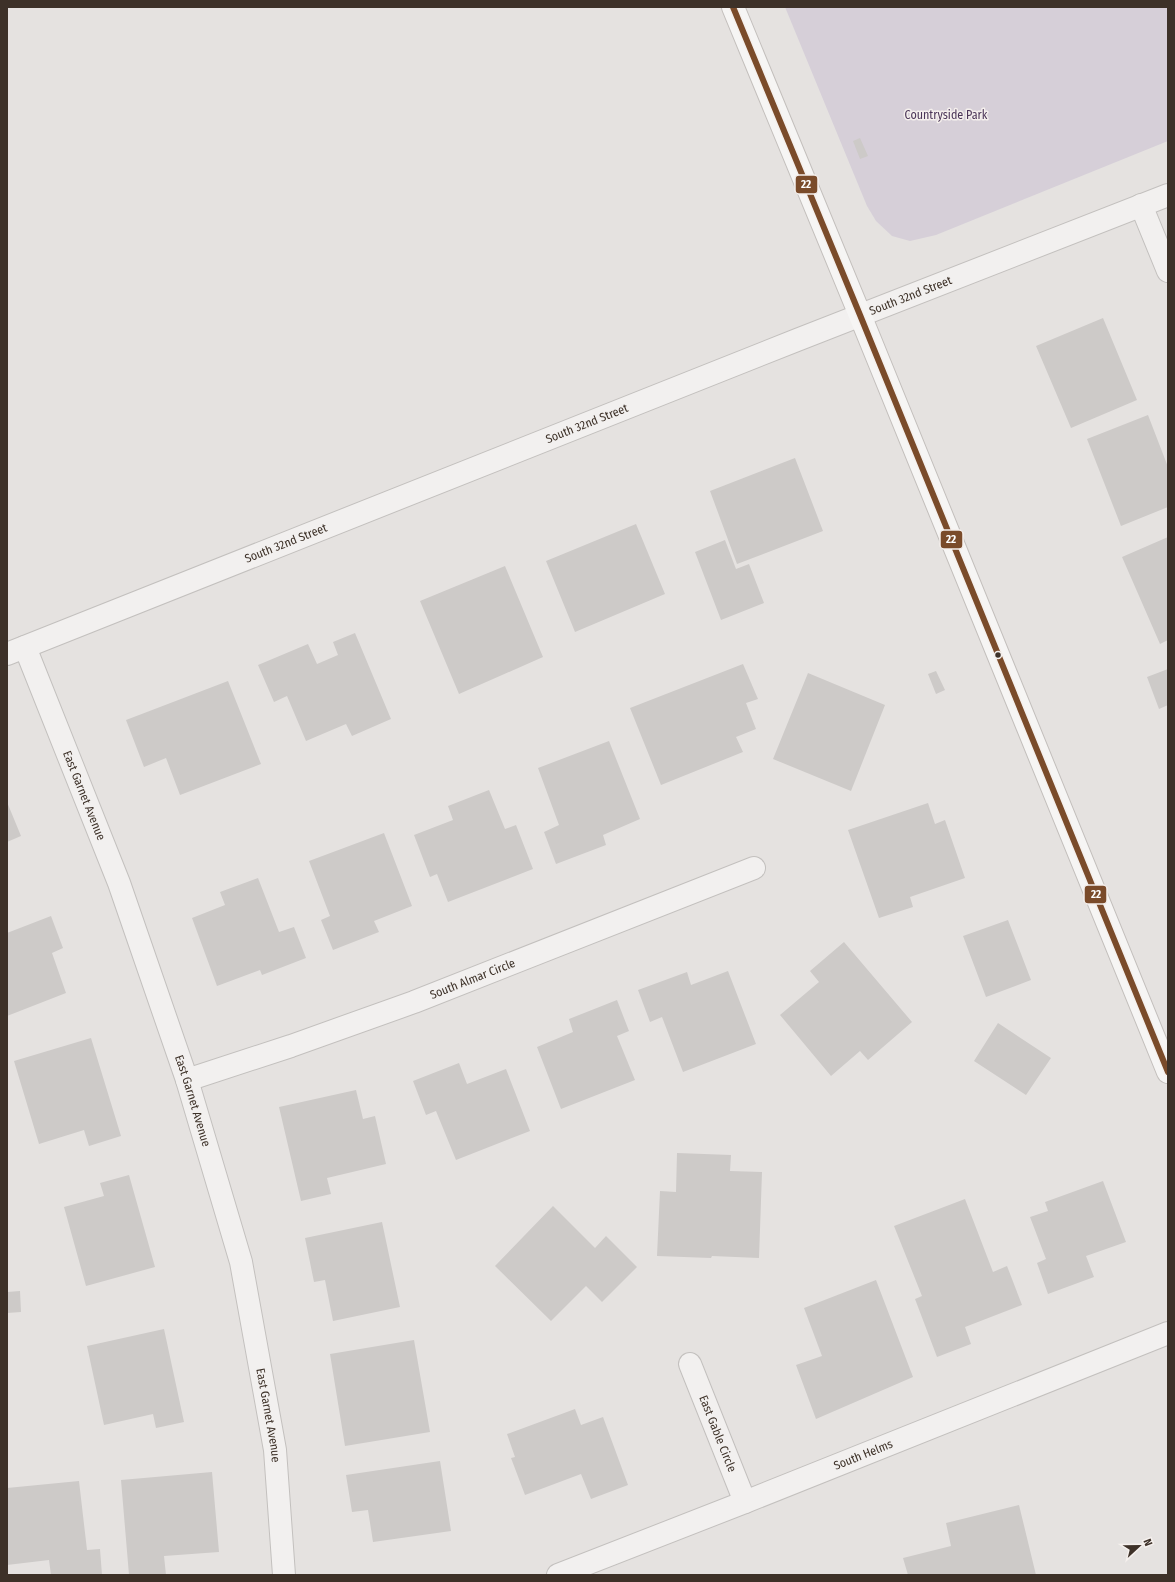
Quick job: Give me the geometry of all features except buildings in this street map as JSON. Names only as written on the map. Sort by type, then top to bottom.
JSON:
[{"type":"main road","points":[[733,7],[1168,1072]]},
{"type":"street","name":"South 32nd Street","points":[[16,651],[860,315],[1168,195]]},
{"type":"street","points":[[1141,205],[1168,271]]},
{"type":"street","name":"East Garnet Avenue","points":[[16,651],[119,883],[187,1080],[241,1262],[275,1450],[284,1575]]},
{"type":"street","name":"South Almar Circle","points":[[187,1080],[291,1046],[414,1002],[754,868]]},
{"type":"street","name":"South Helms","points":[[563,1574],[1168,1333]]},
{"type":"street","name":"East Gable Circle","points":[[690,1364],[745,1502]]},
{"type":"green space","name":"Countryside Park","points":[[785,7],[1168,7],[1168,141],[936,235],[910,241],[892,236],[876,221],[867,206]]},
{"type":"transit line","name":"22","points":[[733,7],[1168,1072]]}]
